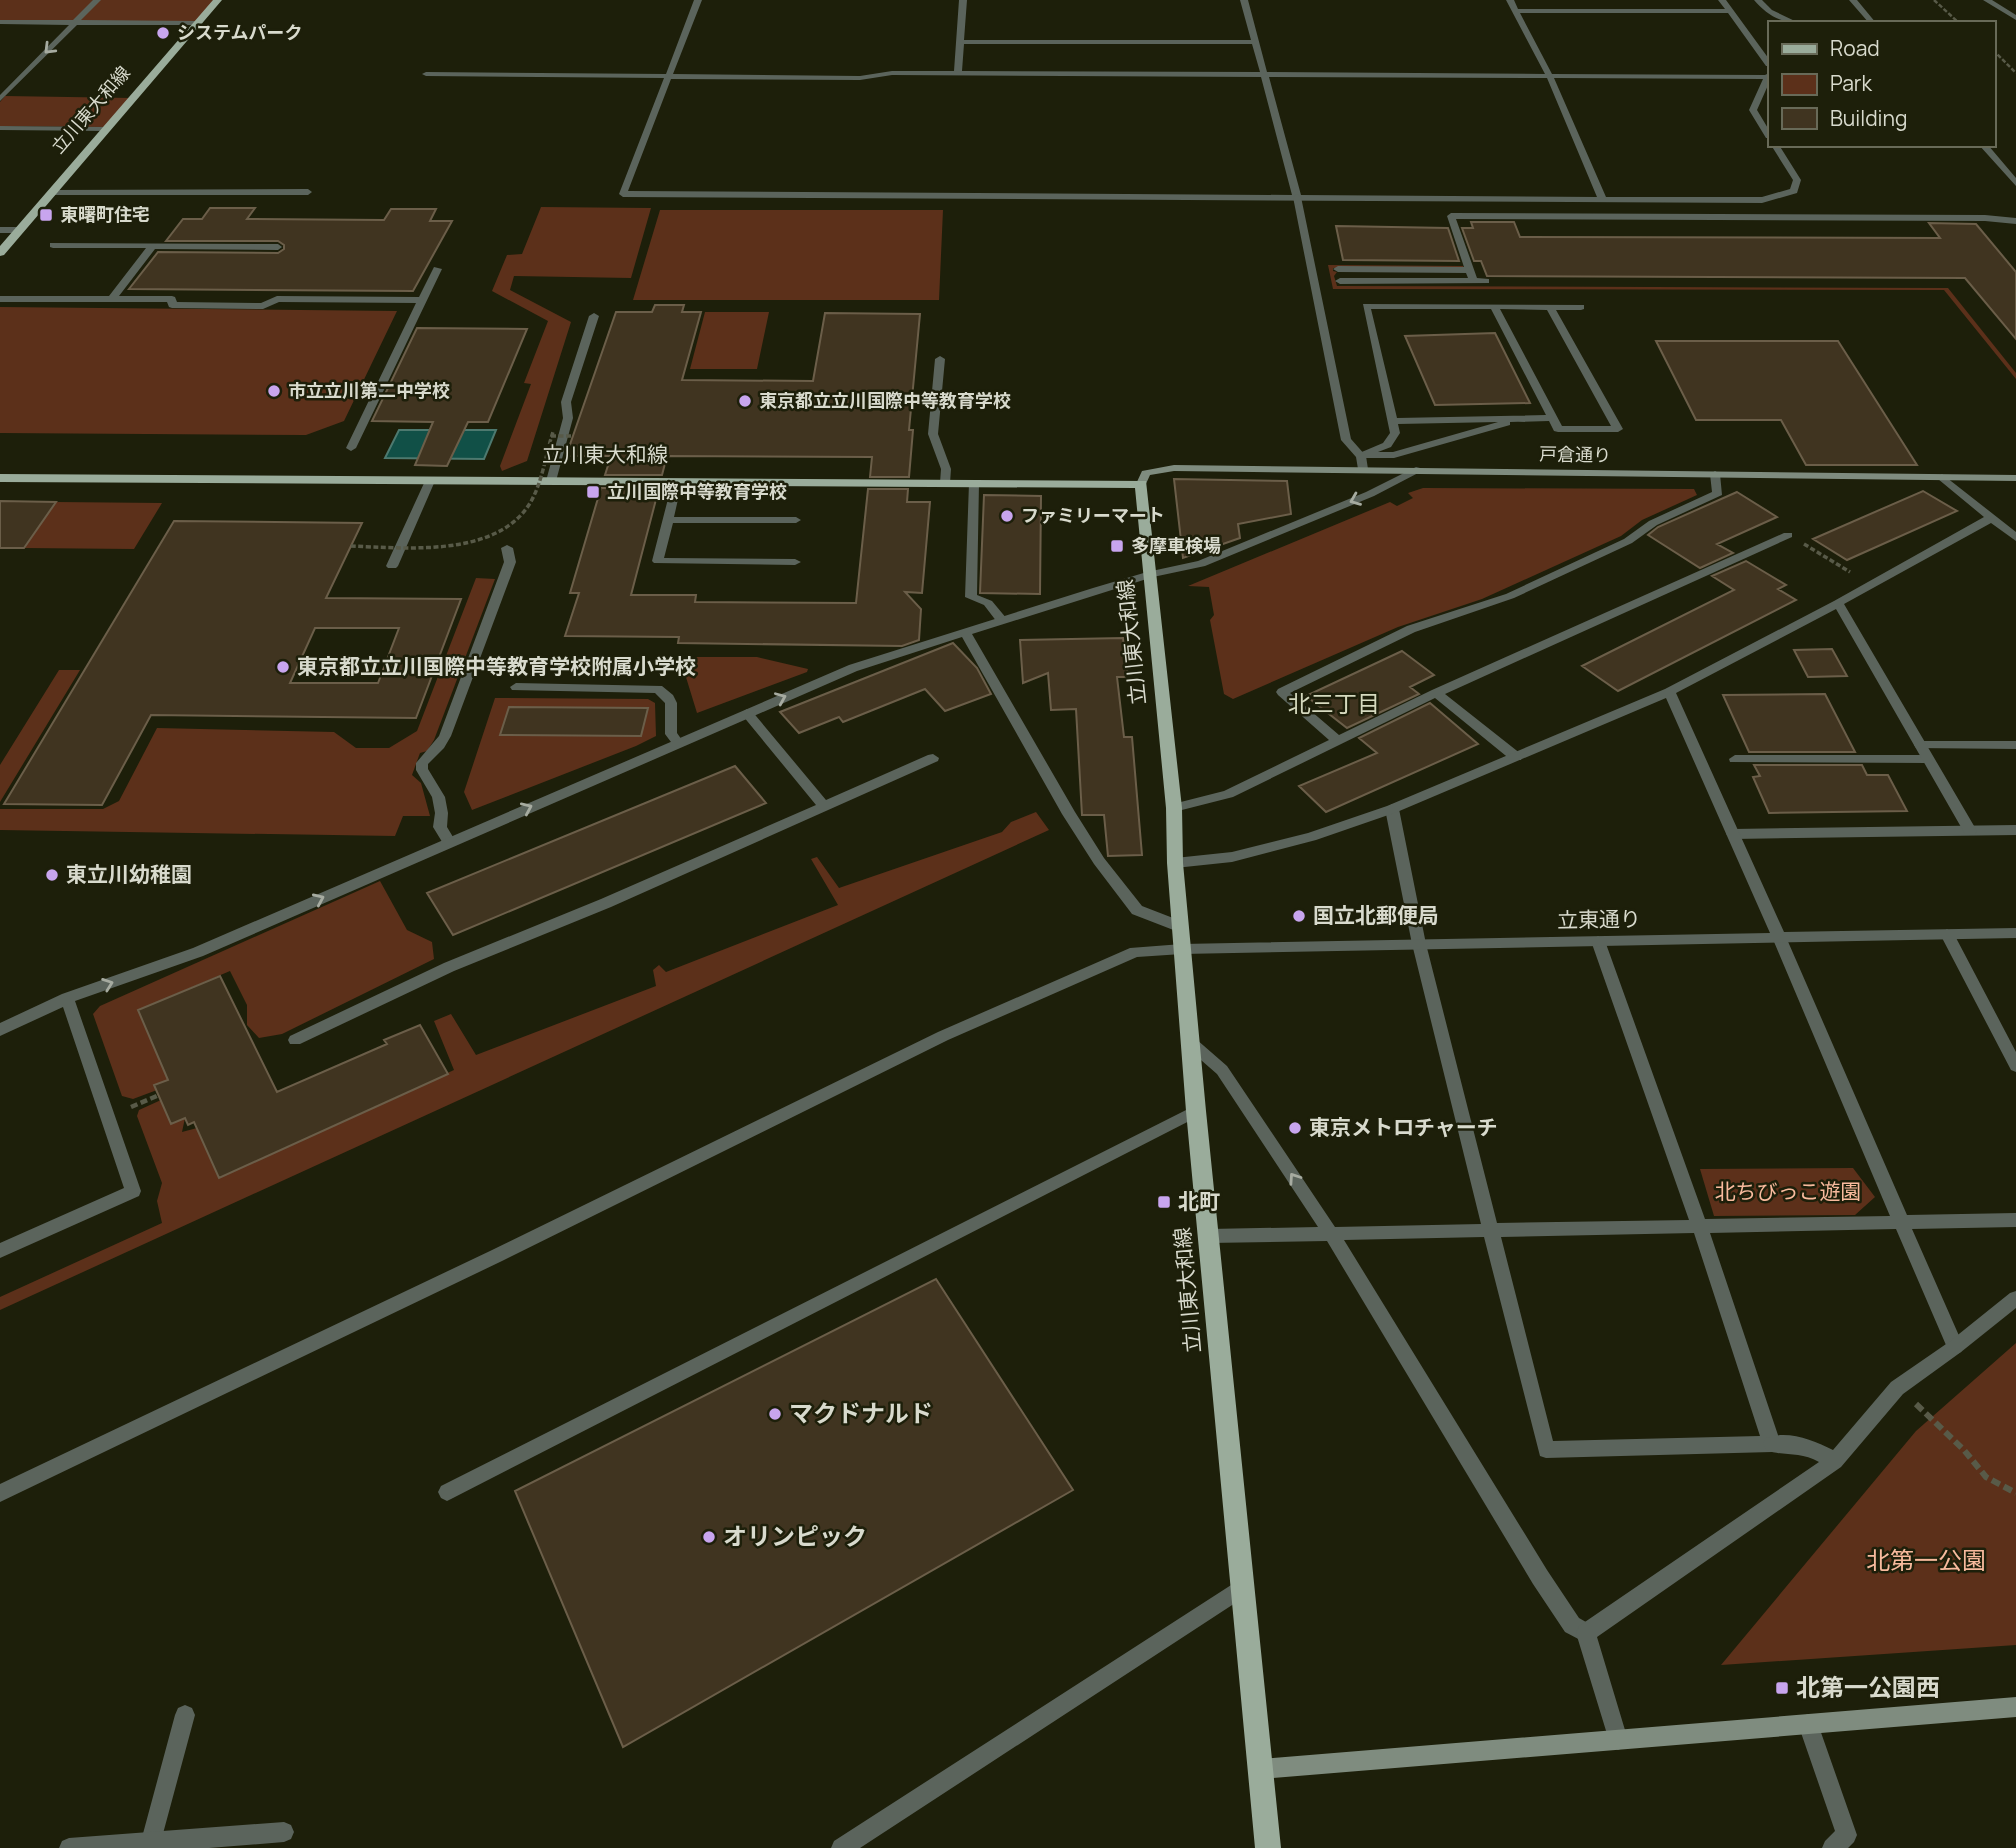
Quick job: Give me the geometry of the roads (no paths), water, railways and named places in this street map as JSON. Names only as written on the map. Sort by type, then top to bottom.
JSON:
[{"type":"main road","name":"立川東大和線","points":[[0,253],[218,0]]},
{"type":"main road","name":"立川東大和線","points":[[0,478],[1141,484],[1174,808],[1175,863],[1196,1111],[1268,1848]]},
{"type":"street","points":[[0,99],[97,0]]},
{"type":"street","points":[[698,0],[624,194],[1762,200],[1794,191],[1797,180],[1776,147]]},
{"type":"street","points":[[958,73],[963,0]]},
{"type":"street","points":[[1244,0],[1297,197],[1346,440],[1361,456],[1363,469]]},
{"type":"street","points":[[1510,0],[1549,75],[1603,200]]},
{"type":"street","points":[[1722,0],[1768,63]]},
{"type":"street","points":[[1758,0],[1769,12],[1791,21]]},
{"type":"street","points":[[1853,0],[1871,21]]},
{"type":"street","points":[[1987,0],[2016,18]]},
{"type":"street","points":[[1515,10],[1730,11]]},
{"type":"street","points":[[0,22],[199,23]]},
{"type":"street","points":[[960,42],[1255,41]]},
{"type":"street","points":[[426,74],[860,78],[892,73],[1768,76],[1752,110],[1768,134]]},
{"type":"street","points":[[0,128],[107,129]]},
{"type":"street","points":[[1985,147],[2016,183]]},
{"type":"street","points":[[52,192],[308,192]]},
{"type":"street","points":[[1473,281],[1451,216],[1985,218],[2016,221]]},
{"type":"street","points":[[0,230],[20,230]]},
{"type":"street","points":[[53,245],[278,247]]},
{"type":"street","points":[[111,299],[152,246]]},
{"type":"street","points":[[351,448],[437,269]]},
{"type":"street","points":[[1338,270],[1469,270]]},
{"type":"street","points":[[1339,281],[1486,281]]},
{"type":"street","points":[[0,299],[172,299],[172,305],[237,306],[263,306],[277,299],[422,300]]},
{"type":"street","points":[[1361,456],[1391,441],[1395,433],[1366,306],[1581,307]]},
{"type":"street","points":[[1494,306],[1558,429],[1618,429],[1550,307]]},
{"type":"street","points":[[551,481],[568,418],[566,402],[594,316]]},
{"type":"street","points":[[940,359],[933,434],[946,469],[945,483]]},
{"type":"street","points":[[1393,421],[1551,418]]},
{"type":"street","points":[[1361,456],[1394,455],[1507,425],[1504,419]]},
{"type":"street","name":"戸倉通り","points":[[1141,484],[1146,473],[1163,468],[2016,478]]},
{"type":"street","points":[[0,1030],[67,998],[198,952],[853,668],[1001,619],[1152,574],[1200,564],[1370,494],[1416,470]]},
{"type":"street","points":[[1337,740],[1282,692],[1411,629],[1510,596],[1628,541],[1653,523],[1717,494],[1715,474]]},
{"type":"street","points":[[1942,477],[1989,519],[2016,538]]},
{"type":"street","points":[[392,566],[430,481]]},
{"type":"street","points":[[674,482],[658,561],[795,562]]},
{"type":"street","points":[[974,483],[971,597],[989,603],[1001,619]]},
{"type":"street","points":[[1175,863],[1232,857],[1311,837],[1392,809],[1516,757],[1669,692],[1989,519]]},
{"type":"street","points":[[668,520],[796,520]]},
{"type":"street","points":[[1174,808],[1228,794],[1436,693],[1788,535]]},
{"type":"street","points":[[449,842],[440,827],[443,816],[429,776],[422,770],[422,763],[445,736],[510,562],[507,548]]},
{"type":"street","points":[[1838,603],[1969,831]]},
{"type":"street","points":[[965,631],[1069,814],[1099,861],[1137,910],[1181,927]]},
{"type":"street","points":[[516,687],[657,689],[670,696],[672,701],[671,734],[678,743]]},
{"type":"street","points":[[1669,692],[1780,937],[1955,1347]]},
{"type":"street","points":[[1436,693],[1516,757]]},
{"type":"street","points":[[747,713],[823,805]]},
{"type":"street","points":[[1920,745],[2016,745]]},
{"type":"street","points":[[295,1040],[449,967],[606,903],[933,758]]},
{"type":"street","points":[[1735,759],[1928,759]]},
{"type":"street","points":[[1392,809],[1419,944],[1546,1450],[1772,1444],[1808,1446],[1835,1461]]},
{"type":"street","points":[[1733,834],[2016,830]]},
{"type":"street","name":"立東通り","points":[[0,1493],[495,1256],[943,1036],[1135,952],[2016,933]]},
{"type":"street","points":[[1947,934],[2016,1066]]},
{"type":"street","points":[[1598,941],[1700,1227],[1772,1444]]},
{"type":"street","points":[[0,1251],[133,1191],[67,998]]},
{"type":"street","points":[[1191,1043],[1222,1070],[1332,1235],[1540,1577],[1572,1625],[1586,1633],[1618,1740]]},
{"type":"street","points":[[447,1492],[1196,1111]]},
{"type":"street","points":[[1209,1236],[2016,1220]]},
{"type":"street","points":[[1586,1633],[1835,1461],[1897,1388],[1955,1347],[2016,1298]]},
{"type":"street","points":[[841,1848],[1242,1587]]},
{"type":"street","points":[[1261,1769],[2016,1707]]},
{"type":"street","points":[[151,1841],[185,1715]]},
{"type":"street","points":[[1808,1724],[1847,1835],[1832,1848]]},
{"type":"street","points":[[69,1848],[284,1832]]},
{"type":"water","points":[[399,430],[496,430],[484,459],[385,458]]},
{"type":"place","name":"システムパーク","points":[[163,33]]},
{"type":"place","name":"東曙町住宅","points":[[46,215]]},
{"type":"place","name":"市立立川第二中学校","points":[[274,391]]},
{"type":"place","name":"東京都立立川国際中等教育学校","points":[[745,401]]},
{"type":"place","name":"立川国際中等教育学校","points":[[593,492]]},
{"type":"place","name":"ファミリーマート","points":[[1007,516]]},
{"type":"place","name":"多摩車検場","points":[[1117,546]]},
{"type":"place","name":"東京都立立川国際中等教育学校附属小学校","points":[[283,667]]},
{"type":"place","name":"東立川幼稚園","points":[[52,875]]},
{"type":"place","name":"国立北郵便局","points":[[1299,916]]},
{"type":"place","name":"東京メトロチャーチ","points":[[1295,1128]]},
{"type":"place","name":"北町","points":[[1164,1202]]},
{"type":"place","name":"マクドナルド","points":[[775,1414]]},
{"type":"place","name":"オリンピック","points":[[709,1537]]},
{"type":"place","name":"北第一公園西","points":[[1782,1688]]},
{"type":"district","name":"北三丁目","points":[[1334,704]]},
{"type":"park label","name":"北ちびっこ遊園","points":[[1788,1192]]},
{"type":"park label","name":"北第一公園","points":[[1926,1561]]}]
